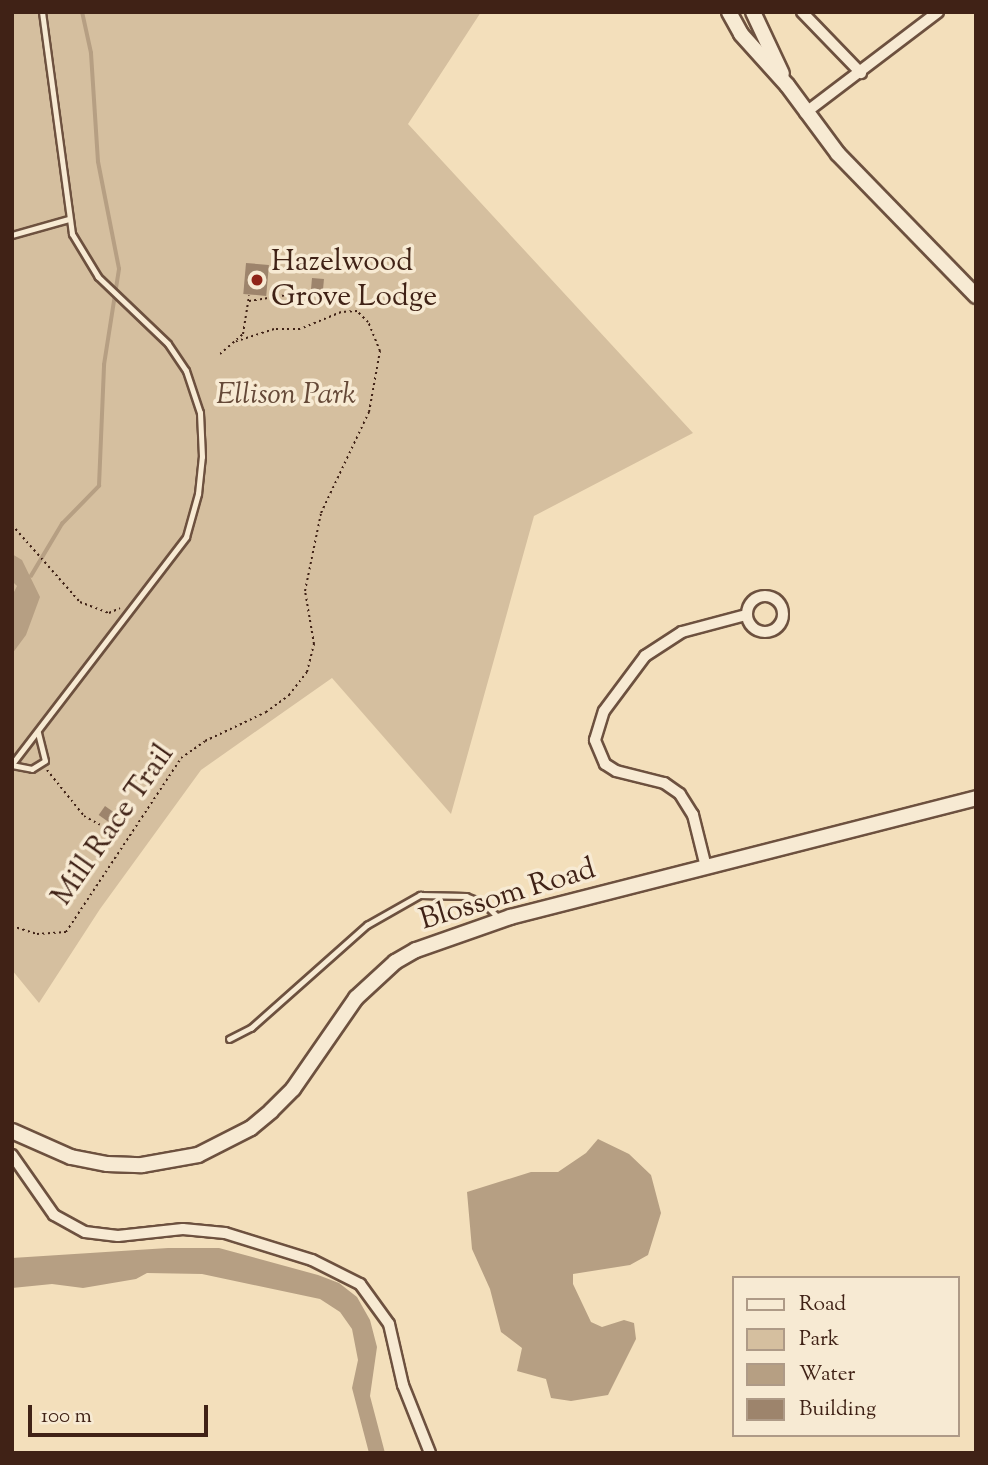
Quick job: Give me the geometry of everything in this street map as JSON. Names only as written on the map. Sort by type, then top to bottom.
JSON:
[{"type":"street","points":[[729,12],[741,34],[787,85]]},
{"type":"street","points":[[753,12],[787,85],[805,113],[874,194],[976,296]]},
{"type":"street","points":[[802,12],[861,73]]},
{"type":"street","points":[[805,113],[938,12]]},
{"type":"street","points":[[706,867],[693,815],[680,794],[664,783],[616,771],[605,764],[595,740],[604,711],[645,656],[682,632],[746,615]]},
{"type":"street","name":"Blossom Road","points":[[12,1130],[71,1157],[107,1164],[142,1165],[198,1155],[251,1128],[271,1111],[293,1089],[356,998],[395,962],[441,940],[501,920],[976,798]]},
{"type":"street","points":[[12,1156],[54,1215],[85,1232],[118,1236],[183,1229],[225,1233],[312,1260],[360,1284],[389,1324],[403,1385],[430,1453]]},
{"type":"lane","points":[[37,732],[42,764],[32,769],[12,765],[144,590],[186,537],[201,481],[202,445],[197,401],[186,371],[168,344],[108,288],[79,249],[69,219],[42,12]]},
{"type":"lane","points":[[12,235],[69,219]]},
{"type":"lane","points":[[229,1039],[251,1028],[367,925],[420,895],[466,896],[484,903],[501,920]]},
{"type":"path","points":[[248,302],[312,291]]},
{"type":"path","points":[[220,354],[236,341],[246,325],[249,295]]},
{"type":"path","name":"Mill Race Trail","points":[[12,926],[37,934],[66,932],[181,758],[205,741],[266,712],[289,695],[307,671],[314,644],[305,591],[321,513],[369,412],[380,351],[368,322],[357,311],[341,312],[300,329],[274,329],[236,341]]},
{"type":"path","points":[[12,525],[80,602],[95,610],[109,613],[144,590]]},
{"type":"path","points":[[42,764],[84,816],[100,825]]},
{"type":"green space","name":"Ellison Park","points":[[12,12],[481,12],[408,124],[693,433],[534,516],[451,814],[332,678],[201,770],[100,909],[39,1003],[12,970]]},
{"type":"water","points":[[12,554],[22,560],[40,597],[26,635],[12,654],[12,596],[17,586],[12,581]]},
{"type":"water","points":[[598,1139],[629,1154],[651,1175],[661,1213],[648,1255],[630,1265],[573,1274],[573,1284],[591,1322],[602,1327],[624,1320],[634,1323],[636,1339],[608,1395],[571,1401],[551,1398],[546,1379],[517,1371],[522,1348],[501,1332],[490,1289],[472,1249],[467,1192],[531,1172],[558,1172],[586,1153]]},
{"type":"water","points":[[168,1248],[219,1248],[318,1275],[339,1283],[357,1297],[370,1320],[377,1347],[370,1396],[385,1453],[369,1453],[352,1388],[358,1360],[352,1329],[340,1312],[320,1299],[202,1274],[147,1273],[136,1279],[83,1288],[52,1284],[12,1288],[12,1258]]},
{"type":"building","name":"Hazelwood Grove Lodge","points":[[246,263],[269,265],[266,296],[243,294]]},
{"type":"building","points":[[312,278],[324,279],[323,292],[311,291]]},
{"type":"building","points":[[105,806],[118,815],[112,824],[99,815]]},
{"type":"waterway","points":[[31,576],[62,524],[99,486],[104,365],[119,269],[98,162],[91,53],[82,12]]},
{"type":"place","name":"Hazelwood Grove Lodge","points":[[257,280]]}]
